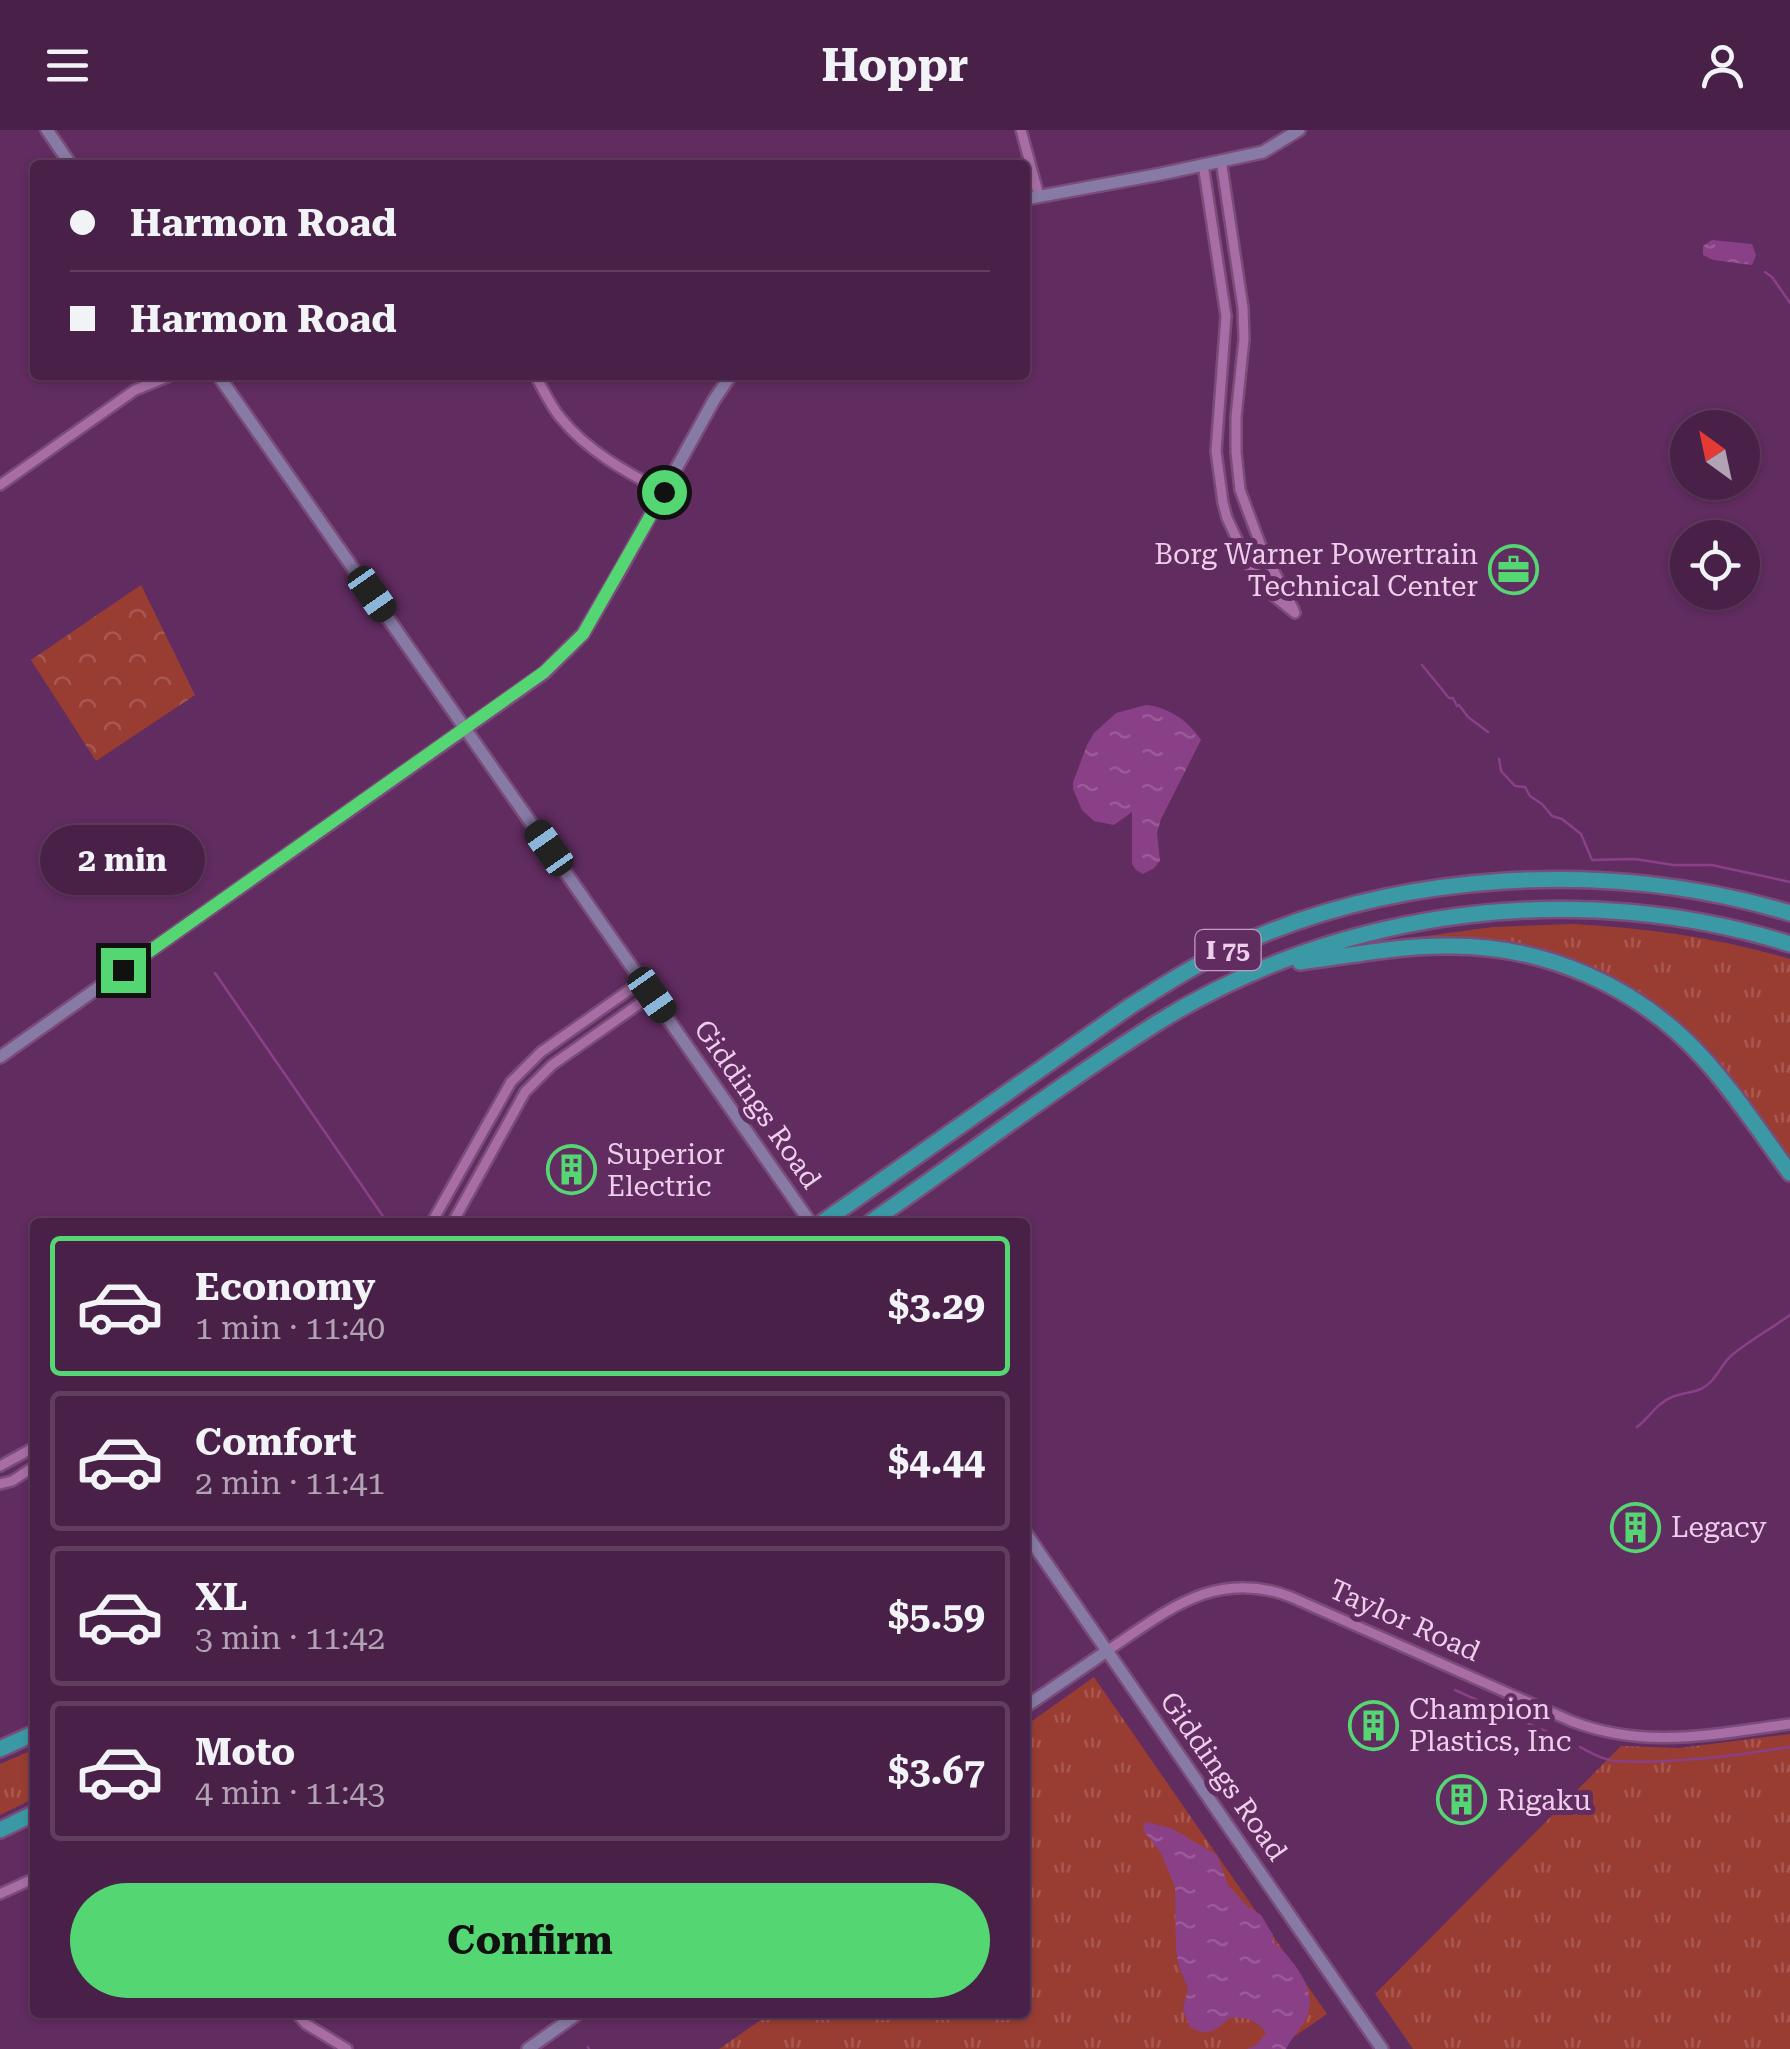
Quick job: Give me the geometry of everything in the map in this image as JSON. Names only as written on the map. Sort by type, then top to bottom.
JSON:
[{"type":"highway","name":"I 75","points":[[829,1218],[1176,977],[1222,952],[1325,912],[1434,890],[1543,880],[1678,888],[1790,913]]},
{"type":"highway","name":"I 75","points":[[877,1218],[1158,1022],[1226,986],[1322,947],[1440,918],[1514,910],[1580,909],[1657,915],[1790,944]]},
{"type":"highway","points":[[1276,964],[1396,949],[1464,946],[1523,954],[1581,972],[1637,1001],[1688,1042],[1716,1073],[1790,1174]]},
{"type":"highway","points":[[0,1749],[30,1736]]},
{"type":"highway","points":[[0,1830],[30,1815]]},
{"type":"street","points":[[47,130],[68,160]]},
{"type":"street","points":[[1021,130],[1029,160]]},
{"type":"street","points":[[1030,198],[1263,152],[1299,130]]},
{"type":"street","points":[[1203,164],[1226,316],[1216,451],[1223,503],[1247,562],[1265,589],[1296,613],[1261,546],[1240,490],[1236,417],[1243,308],[1221,160]]},
{"type":"street","points":[[1030,163],[1039,196]]},
{"type":"street","points":[[135,390],[144,380]]},
{"type":"street","points":[[0,485],[135,390],[160,380]]},
{"type":"street","name":"Giddings Road","points":[[222,380],[807,1218]]},
{"type":"street","points":[[538,380],[558,415],[579,437],[604,458],[664,492]]},
{"type":"street","points":[[0,1057],[544,672],[583,634],[728,380]]},
{"type":"street","points":[[434,1218],[511,1082],[541,1052],[642,981]]},
{"type":"street","points":[[455,1218],[525,1092],[552,1065],[652,995]]},
{"type":"street","points":[[0,1466],[30,1450]]},
{"type":"street","points":[[0,1484],[30,1469]]},
{"type":"street","name":"Giddings Road","points":[[1030,1539],[1382,2049]]},
{"type":"street","name":"Taylor Road","points":[[1030,1704],[1172,1607],[1222,1588],[1257,1588],[1291,1597],[1603,1732],[1675,1739],[1790,1724]]},
{"type":"street","points":[[0,1894],[30,1880]]},
{"type":"street","points":[[300,2018],[347,2049]]},
{"type":"street","points":[[528,2049],[572,2018]]},
{"type":"green space","points":[[141,585],[195,695],[96,761],[31,660]]},
{"type":"green space","points":[[1573,924],[1683,935],[1790,959],[1790,1165],[1729,1082],[1599,973],[1420,941],[1419,937],[1493,927]]},
{"type":"green space","points":[[1094,1677],[1327,2014],[1276,2049],[719,2049],[764,2018],[1030,2018],[1030,1722]]},
{"type":"green space","points":[[1790,1734],[1790,2049],[1413,2049],[1375,1994],[1621,1746],[1680,1748]]},
{"type":"green space","points":[[30,1751],[30,1800],[0,1815],[0,1764]]},
{"type":"water","points":[[1712,240],[1752,244],[1756,255],[1752,265],[1703,255],[1703,246]]},
{"type":"water","points":[[1146,705],[1177,716],[1201,740],[1161,819],[1157,833],[1160,861],[1143,874],[1132,864],[1132,812],[1114,825],[1094,821],[1082,810],[1073,782],[1094,733],[1116,713]]},
{"type":"water","points":[[1145,1822],[1171,1828],[1217,1855],[1228,1885],[1261,1915],[1273,1941],[1301,1975],[1310,2006],[1286,2049],[1247,2049],[1266,2033],[1245,2018],[1229,2018],[1206,2032],[1190,2027],[1183,2010],[1188,1988],[1176,1950],[1175,1887],[1161,1853],[1143,1830]]},
{"type":"waterway","points":[[1765,272],[1790,303]]},
{"type":"waterway","points":[[1422,665],[1449,698],[1488,732]]},
{"type":"waterway","points":[[1499,759],[1501,771],[1515,786],[1525,787],[1552,816],[1581,834],[1592,860],[1712,865],[1790,882]]},
{"type":"waterway","points":[[215,973],[384,1218]]},
{"type":"waterway","points":[[1637,1427],[1667,1400],[1706,1386],[1732,1355],[1790,1315]]},
{"type":"waterway","points":[[1455,1690],[1554,1735]]},
{"type":"waterway","points":[[1580,1747],[1606,1759],[1638,1762],[1790,1747]]},
{"type":"place","name":"Borg Warner Powertrain Technical Center","points":[[1513,570]]},
{"type":"place","name":"Superior Electric","points":[[572,1170]]},
{"type":"place","name":"Legacy","points":[[1636,1527]]},
{"type":"place","name":"Champion Plastics, Inc","points":[[1374,1725]]},
{"type":"place","name":"Rigaku","points":[[1462,1800]]},
{"type":"route","points":[[123,970],[544,672],[583,634],[664,492]]}]
